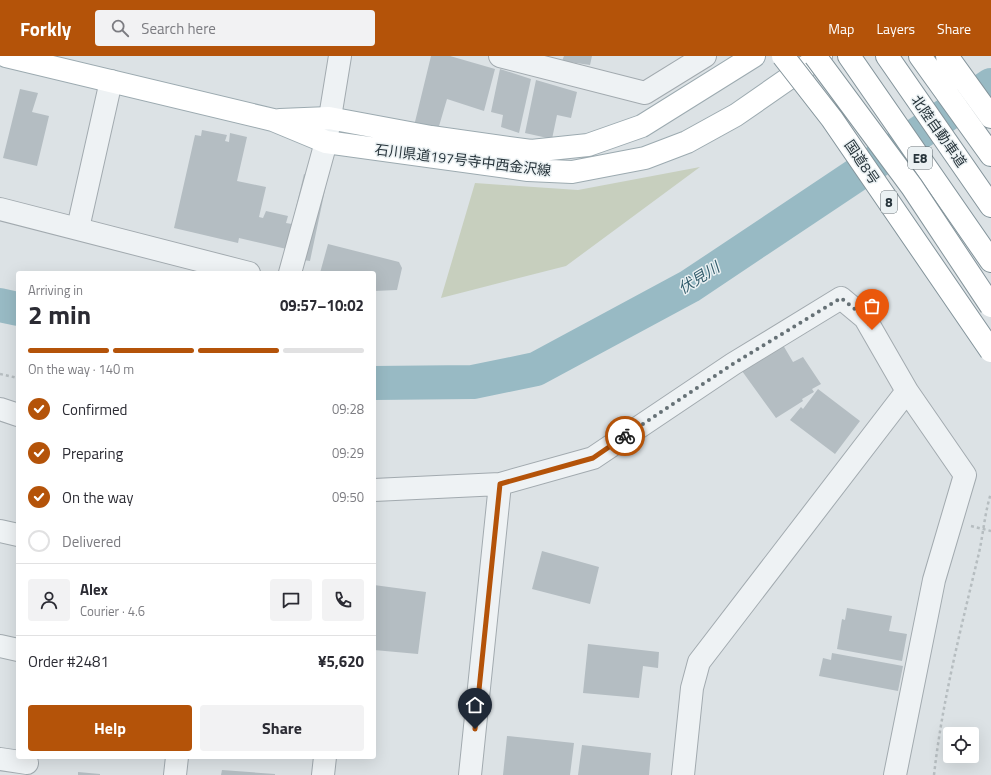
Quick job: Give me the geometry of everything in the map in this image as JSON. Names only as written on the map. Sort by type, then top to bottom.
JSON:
[{"type":"main road","name":"石川県道197号寺中西金沢線","points":[[6,56],[273,120],[326,142],[528,170],[572,172],[646,158],[687,142],[736,115],[821,56]]},
{"type":"main road","name":"石川県道197号寺中西金沢線","points":[[273,120],[329,118],[430,137],[531,151],[588,145],[642,126],[754,56]]},
{"type":"main road","name":"国道8号","points":[[783,56],[832,119],[991,351]]},
{"type":"main road","points":[[815,56],[912,187],[991,306]]},
{"type":"main road","name":"E8","points":[[849,56],[991,261]]},
{"type":"main road","name":"北陸自動車道","points":[[887,56],[991,206]]},
{"type":"main road","points":[[920,56],[991,155]]},
{"type":"main road","points":[[947,56],[991,117]]},
{"type":"street","points":[[291,271],[326,142],[340,56]]},
{"type":"street","points":[[503,56],[645,93],[705,56]]},
{"type":"street","points":[[78,228],[111,81]]},
{"type":"street","points":[[0,208],[241,271]]},
{"type":"street","points":[[376,490],[500,484],[593,458],[733,364],[841,298],[866,318],[907,391],[965,475],[934,580],[895,775]]},
{"type":"street","points":[[683,775],[692,688],[699,662],[907,391]]},
{"type":"street","points":[[0,409],[16,414]]},
{"type":"street","points":[[470,775],[500,484]]},
{"type":"street","points":[[0,531],[16,535]]},
{"type":"street","points":[[0,646],[16,650]]},
{"type":"street","points":[[0,759],[27,765]]},
{"type":"street","points":[[175,775],[177,759]]},
{"type":"street","points":[[323,775],[325,759]]},
{"type":"path","points":[[0,374],[16,378]]},
{"type":"path","points":[[934,775],[938,742],[955,651],[991,493]]},
{"type":"path","points":[[984,529],[991,531]]},
{"type":"green space","points":[[700,167],[566,266],[441,298],[475,183],[578,190]]},
{"type":"building","points":[[431,56],[450,56],[495,69],[484,111],[447,99],[437,133],[414,126]]},
{"type":"building","points":[[564,56],[592,56],[590,65],[562,61]]},
{"type":"building","points":[[500,69],[531,79],[519,133],[501,127],[503,115],[491,112]]},
{"type":"building","points":[[536,80],[577,92],[571,118],[557,115],[552,139],[525,133]]},
{"type":"building","points":[[20,89],[38,93],[32,112],[49,116],[37,166],[3,158]]},
{"type":"building","points":[[202,130],[227,135],[225,141],[229,142],[230,133],[247,137],[237,181],[266,187],[259,217],[263,218],[266,211],[288,216],[286,223],[292,224],[304,174],[307,175],[329,171],[310,261],[303,260],[304,253],[239,238],[238,243],[174,228],[195,135],[201,136]]},
{"type":"building","points":[[328,244],[399,262],[402,268],[397,290],[376,291],[376,271],[321,271]]},
{"type":"building","points":[[783,345],[793,362],[803,357],[821,384],[812,389],[814,392],[802,399],[803,401],[776,418],[742,371]]},
{"type":"building","points":[[818,389],[860,421],[835,454],[790,420],[801,407],[803,409]]},
{"type":"building","points":[[542,551],[599,567],[590,604],[532,589]]},
{"type":"building","points":[[376,585],[426,592],[418,654],[376,650]]},
{"type":"building","points":[[847,608],[892,616],[889,631],[907,634],[902,661],[837,649],[842,619],[845,620]]},
{"type":"building","points":[[588,644],[659,652],[658,668],[643,666],[639,698],[583,693]]},
{"type":"building","points":[[832,653],[903,666],[898,691],[819,676],[823,658],[831,660]]},
{"type":"building","points":[[507,736],[574,743],[570,775],[503,775]]},
{"type":"building","points":[[582,745],[651,753],[649,775],[578,775]]},
{"type":"building","points":[[222,770],[275,774],[275,775],[221,775]]},
{"type":"building","points":[[78,772],[100,774],[100,775],[78,775]]},
{"type":"waterway","name":"伏見川","points":[[376,383],[473,382],[536,369],[690,286],[991,85]]},
{"type":"waterway","name":"伏見川","points":[[0,305],[16,309]]},
{"type":"way so far","points":[[625,436],[733,364],[841,298],[866,318],[872,330]]},
{"type":"route","points":[[475,729],[500,484],[593,458],[625,436]]}]
